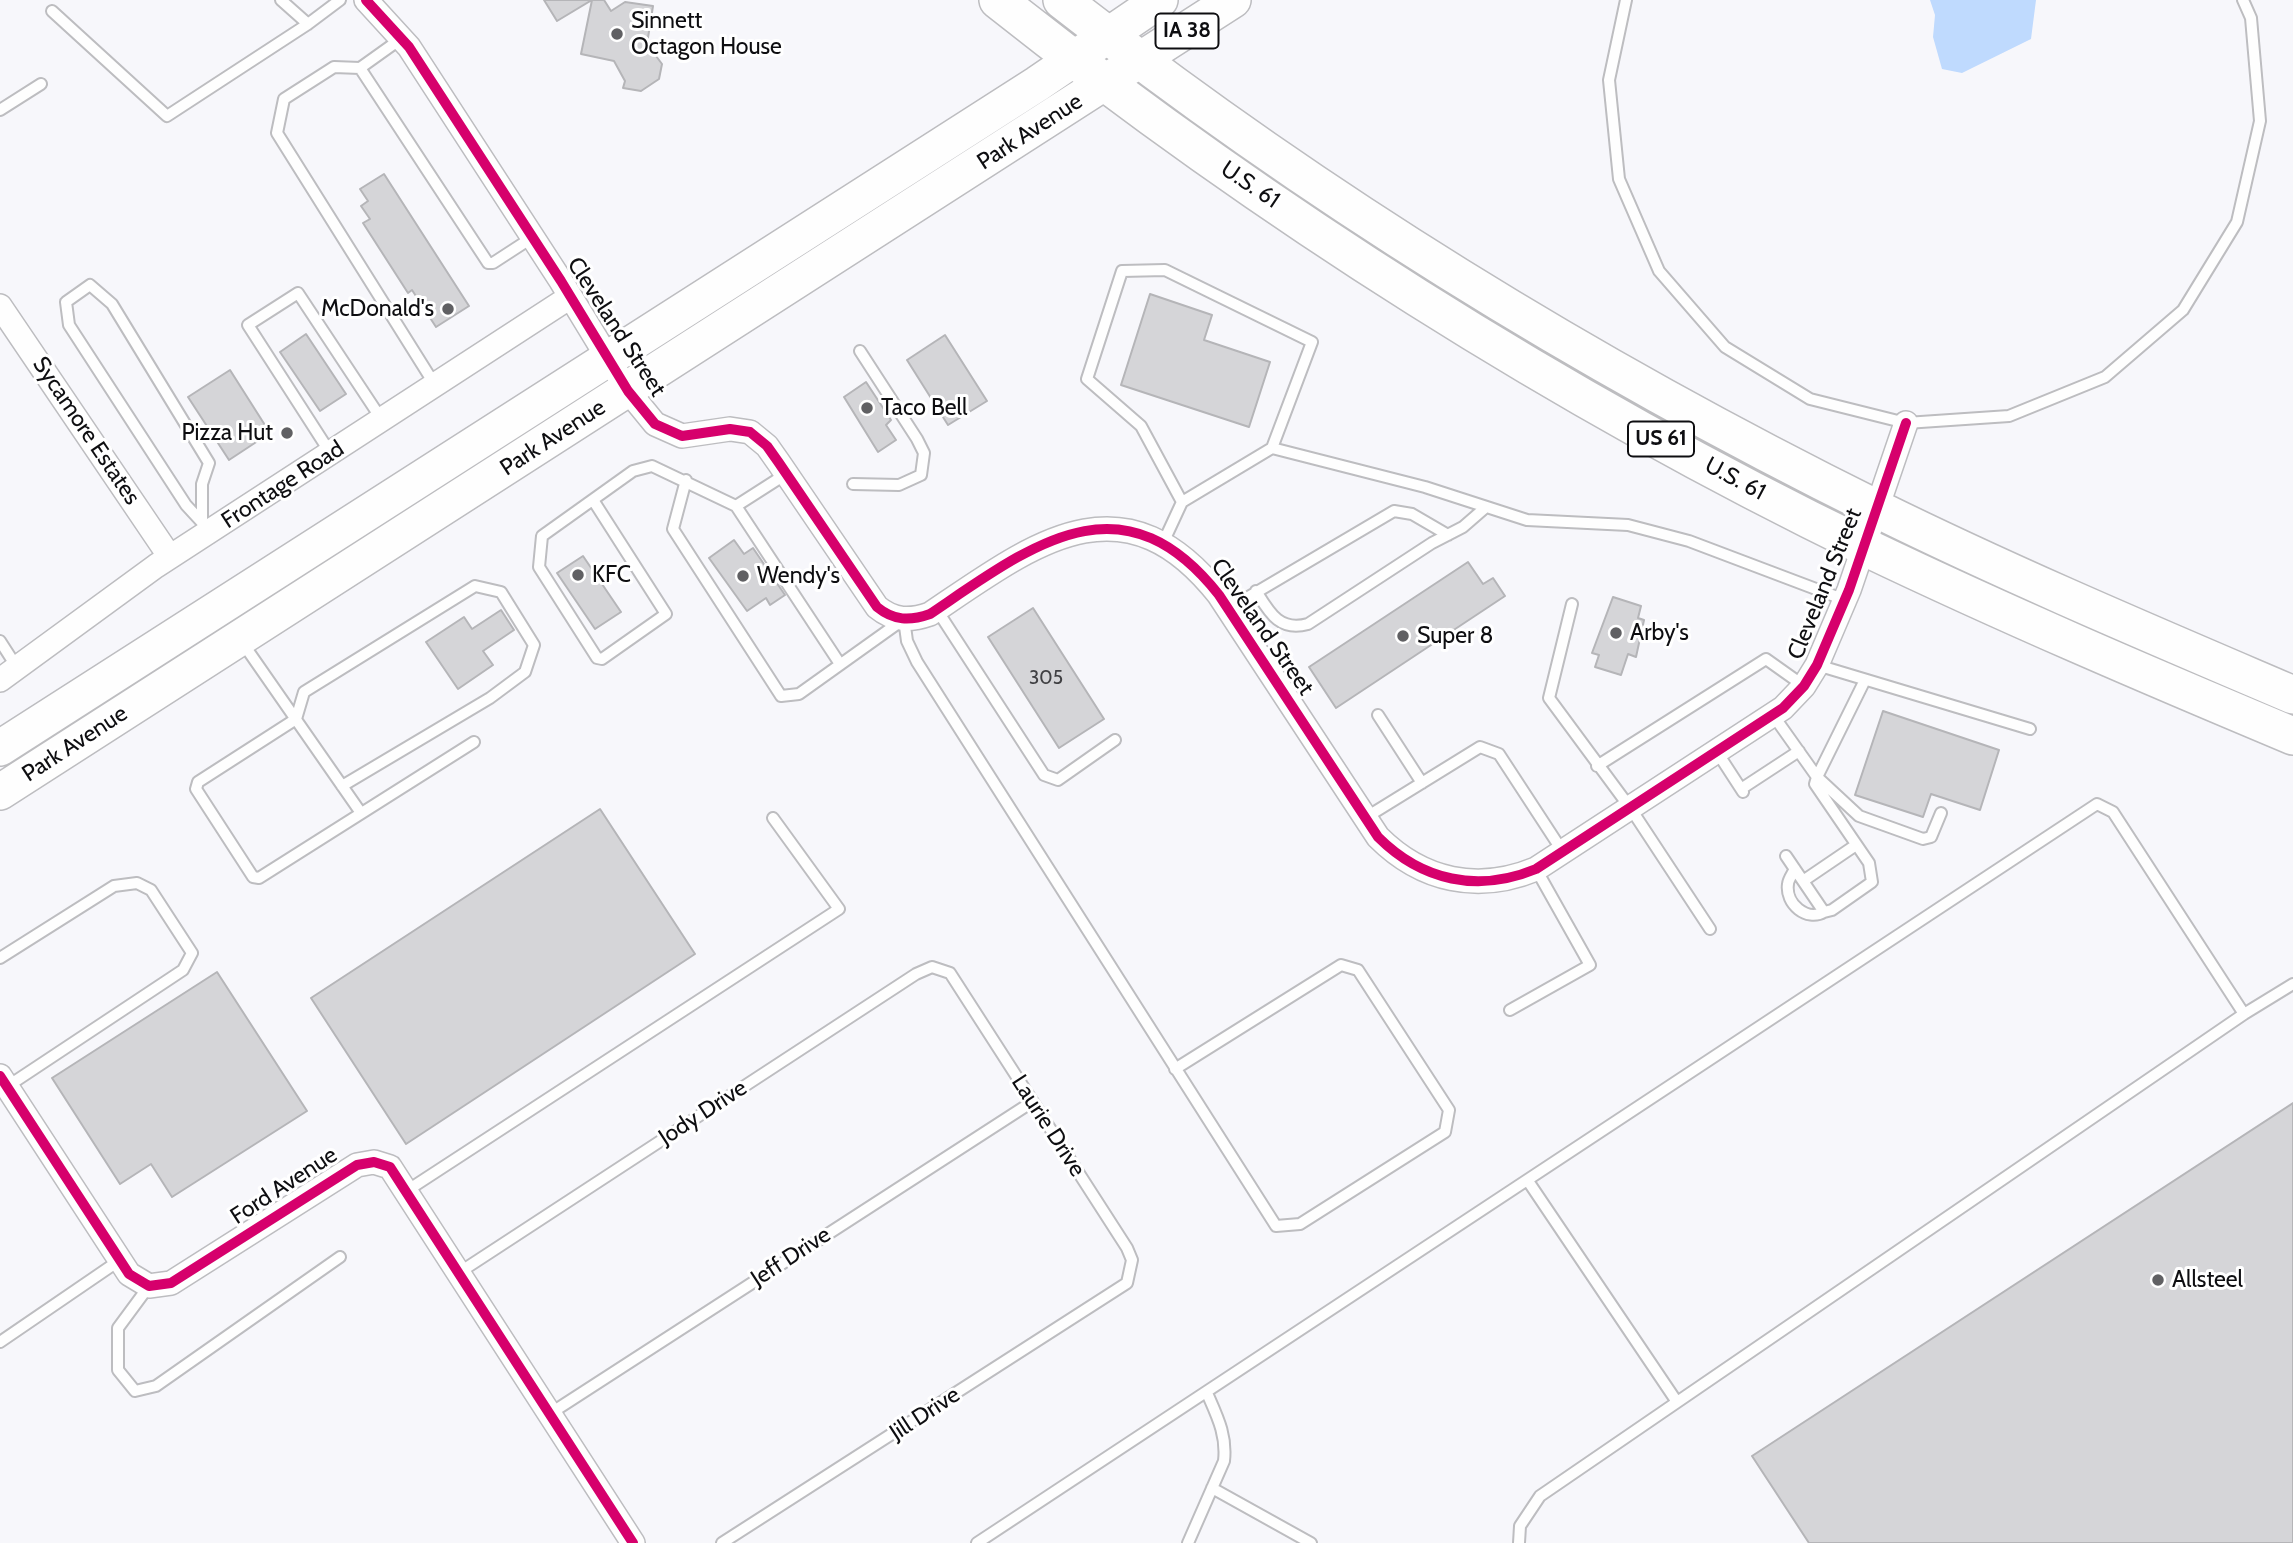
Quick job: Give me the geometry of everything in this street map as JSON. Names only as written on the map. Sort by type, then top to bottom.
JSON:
[{"type":"highway","name":"US 61","points":[[998,0],[1074,59]]},
{"type":"highway","name":"US 61","points":[[1062,0],[1141,62]]},
{"type":"highway","name":"U.S. 61","points":[[1074,59],[1254,188],[1458,321],[1655,436],[1865,546],[2026,623],[2293,736]]},
{"type":"highway","name":"U.S. 61","points":[[1141,62],[1252,140],[1462,278],[1661,394],[1878,509],[2082,604],[2293,695]]},
{"type":"main road","name":"IA 38","points":[[1074,59],[1160,0]]},
{"type":"main road","name":"IA 38","points":[[1141,62],[1233,0]]},
{"type":"main road","name":"Park Avenue","points":[[0,792],[229,623],[608,357],[1074,59]]},
{"type":"main road","name":"Park Avenue","points":[[0,748],[229,623],[628,391],[1141,62]]},
{"type":"street","name":"Cleveland Street","points":[[366,0],[402,38],[533,237],[628,391],[655,424],[668,433],[682,436],[730,429],[750,432],[767,446],[866,594],[888,616],[915,620],[937,610],[1037,546],[1069,533],[1102,528],[1136,533],[1163,543],[1198,569],[1228,608],[1365,818],[1394,853],[1445,879],[1491,882],[1535,869],[1632,809],[1773,715],[1804,686],[1817,665],[1845,600],[1906,423]]},
{"type":"street","name":"Frontage Road","points":[[9,674],[170,557],[206,525],[331,454],[570,297]]},
{"type":"street","name":"Sycamore Estates","points":[[0,306],[170,557]]},
{"type":"street","points":[[2,1085],[129,1274],[149,1286]]},
{"type":"street","name":"Ford Avenue","points":[[149,1286],[171,1283],[357,1165],[374,1162],[390,1167],[408,1190],[633,1543]]},
{"type":"lane","points":[[281,0],[308,24]]},
{"type":"lane","points":[[52,11],[167,116],[308,24],[340,0]]},
{"type":"lane","points":[[1626,0],[1609,80],[1619,179],[1659,271],[1725,347],[1810,399],[1906,423],[2010,416],[2105,377],[2183,310],[2237,222],[2260,121],[2250,18],[2243,0]]},
{"type":"lane","points":[[402,38],[360,68],[334,67],[284,99],[277,133],[435,385]]},
{"type":"lane","points":[[360,68],[488,263],[493,263],[533,237]]},
{"type":"lane","points":[[0,110],[41,84]]},
{"type":"lane","points":[[1163,543],[1182,502],[1272,448],[1312,342],[1165,270],[1122,271],[1087,379],[1141,426],[1182,502]]},
{"type":"lane","points":[[90,285],[112,304],[209,463],[202,484],[206,525],[186,505],[69,326],[66,302],[90,285]]},
{"type":"lane","points":[[331,454],[248,325],[298,293],[382,420]]},
{"type":"lane","points":[[853,484],[900,485],[921,475],[924,463],[917,439],[860,351]]},
{"type":"lane","points":[[1272,448],[1425,487],[1527,520],[1628,525],[1689,541],[1845,600]]},
{"type":"lane","points":[[593,500],[666,614],[602,659],[597,658],[539,567],[542,537],[593,500],[633,471],[652,466],[736,506],[840,664]]},
{"type":"lane","points":[[736,506],[786,474]]},
{"type":"lane","points":[[686,480],[673,529],[781,696],[799,694],[904,619],[907,641],[917,662],[1175,1069],[1276,1226],[1300,1224],[1445,1132],[1449,1110],[1358,970],[1341,965],[1175,1069]]},
{"type":"lane","points":[[1256,590],[1273,618],[1296,627],[1308,624],[1462,527],[1486,507]]},
{"type":"lane","points":[[1228,608],[1394,511],[1412,514],[1448,535]]},
{"type":"lane","points":[[342,786],[490,698],[525,672],[534,645],[501,592],[475,586],[304,692],[296,719],[196,785],[253,877],[259,878],[474,742]]},
{"type":"lane","points":[[1572,604],[1549,698],[1597,766],[1632,809],[1710,929]]},
{"type":"lane","points":[[937,610],[1044,775],[1058,780],[1115,740]]},
{"type":"lane","points":[[229,623],[361,813]]},
{"type":"lane","points":[[0,642],[9,674]]},
{"type":"lane","points":[[1597,766],[1766,659],[1804,686]]},
{"type":"lane","points":[[1817,665],[2030,729]]},
{"type":"lane","points":[[1795,869],[1788,884],[1789,897],[1796,908],[1806,916],[1815,917],[1832,910],[1872,882],[1869,863],[1815,784],[1865,680]]},
{"type":"lane","points":[[1378,715],[1422,783]]},
{"type":"lane","points":[[1773,715],[1817,777],[1859,817],[1923,839],[1931,837],[1941,813]]},
{"type":"lane","points":[[1365,818],[1480,747],[1499,754],[1563,853]]},
{"type":"lane","points":[[1717,752],[1742,791],[1799,751]]},
{"type":"lane","points":[[977,1543],[2097,804],[2113,812],[2244,1014]]},
{"type":"lane","points":[[408,1190],[839,909],[773,818]]},
{"type":"lane","points":[[1803,881],[1857,845]]},
{"type":"lane","points":[[1786,856],[1824,912]]},
{"type":"lane","points":[[1510,1010],[1590,965],[1535,869]]},
{"type":"lane","points":[[0,958],[114,886],[137,883],[151,890],[192,953],[183,970],[2,1085]]},
{"type":"lane","name":"Jody Drive","points":[[460,1272],[916,974],[932,967],[950,973]]},
{"type":"lane","name":"Laurie Drive","points":[[950,973],[1127,1248],[1132,1260],[1127,1283]]},
{"type":"lane","points":[[1519,1543],[1520,1526],[1540,1496],[2244,1014],[2293,984]]},
{"type":"lane","name":"Jeff Drive","points":[[551,1413],[1032,1102]]},
{"type":"lane","points":[[1528,1181],[1678,1402]]},
{"type":"lane","points":[[149,1286],[118,1328],[118,1370],[135,1391],[156,1386],[340,1257]]},
{"type":"lane","points":[[0,1342],[120,1260]]},
{"type":"lane","name":"Jill Drive","points":[[722,1543],[1127,1283]]},
{"type":"lane","points":[[1188,1543],[1224,1461],[1226,1447],[1223,1430],[1207,1393]]},
{"type":"lane","points":[[1212,1488],[1311,1543]]},
{"type":"water","points":[[1930,0],[2036,0],[2031,39],[1962,73],[1942,69],[1933,37],[1935,15]]},
{"type":"building","points":[[544,0],[592,0],[557,21]]},
{"type":"building","name":"Sinnett Octagon House","points":[[592,0],[604,0],[611,11],[625,2],[653,6],[647,44],[662,64],[659,79],[641,91],[623,88],[625,81],[614,61],[581,54]]},
{"type":"building","points":[[384,174],[469,306],[436,327],[412,290],[408,293],[363,223],[370,219],[361,206],[368,201],[360,189]]},
{"type":"building","points":[[1150,294],[1212,315],[1204,340],[1270,362],[1249,427],[1121,385]]},
{"type":"building","points":[[306,334],[346,394],[320,411],[280,352]]},
{"type":"building","points":[[945,335],[987,401],[948,425],[907,360]]},
{"type":"building","points":[[230,370],[270,433],[229,460],[188,397]]},
{"type":"building","name":"Taco Bell","points":[[866,382],[891,420],[886,425],[896,440],[878,452],[844,397]]},
{"type":"building","points":[[734,540],[744,554],[753,548],[785,595],[770,605],[766,598],[747,611],[709,558]]},
{"type":"building","points":[[583,556],[621,612],[595,629],[557,573]]},
{"type":"building","points":[[1468,562],[1483,584],[1493,578],[1505,596],[1336,708],[1309,667]]},
{"type":"building","name":"Arby's","points":[[1613,597],[1641,606],[1638,618],[1644,620],[1636,657],[1628,654],[1621,675],[1595,667],[1599,655],[1592,653]]},
{"type":"building","points":[[1033,608],[1104,719],[1059,748],[988,637]]},
{"type":"building","points":[[501,610],[514,630],[483,651],[493,665],[458,689],[426,642],[464,617],[472,629]]},
{"type":"building","points":[[1883,711],[1999,750],[1980,810],[1931,794],[1923,817],[1855,795]]},
{"type":"building","points":[[600,809],[695,954],[406,1144],[311,998]]},
{"type":"building","points":[[217,972],[307,1111],[172,1197],[151,1164],[120,1184],[52,1078]]},
{"type":"building","name":"Allsteel","points":[[2293,1103],[2293,1543],[1809,1543],[1752,1456]]},
{"type":"cycle path","points":[[366,0],[409,47],[561,281],[628,391],[655,424],[682,436],[730,429],[750,432],[767,446],[877,607],[902,618],[930,614],[1004,565],[1040,546],[1076,533],[1112,529],[1147,537],[1183,558],[1219,595],[1378,837],[1395,852],[1432,873],[1472,881],[1493,880],[1536,869],[1783,708],[1804,686],[1817,665],[1849,590],[1906,423]]},
{"type":"cycle path","points":[[0,1076],[129,1274],[149,1286],[171,1283],[357,1165],[374,1162],[390,1167],[633,1543]]},
{"type":"place","name":"Sinnett Octagon House","points":[[617,34]]},
{"type":"place","name":"McDonald's","points":[[448,309]]},
{"type":"place","name":"Taco Bell","points":[[867,408]]},
{"type":"place","name":"Pizza Hut","points":[[287,433]]},
{"type":"place","name":"KFC","points":[[578,575]]},
{"type":"place","name":"Wendy's","points":[[743,576]]},
{"type":"place","name":"Arby's","points":[[1616,633]]},
{"type":"place","name":"Super 8","points":[[1403,636]]},
{"type":"place","name":"Allsteel","points":[[2158,1280]]}]
